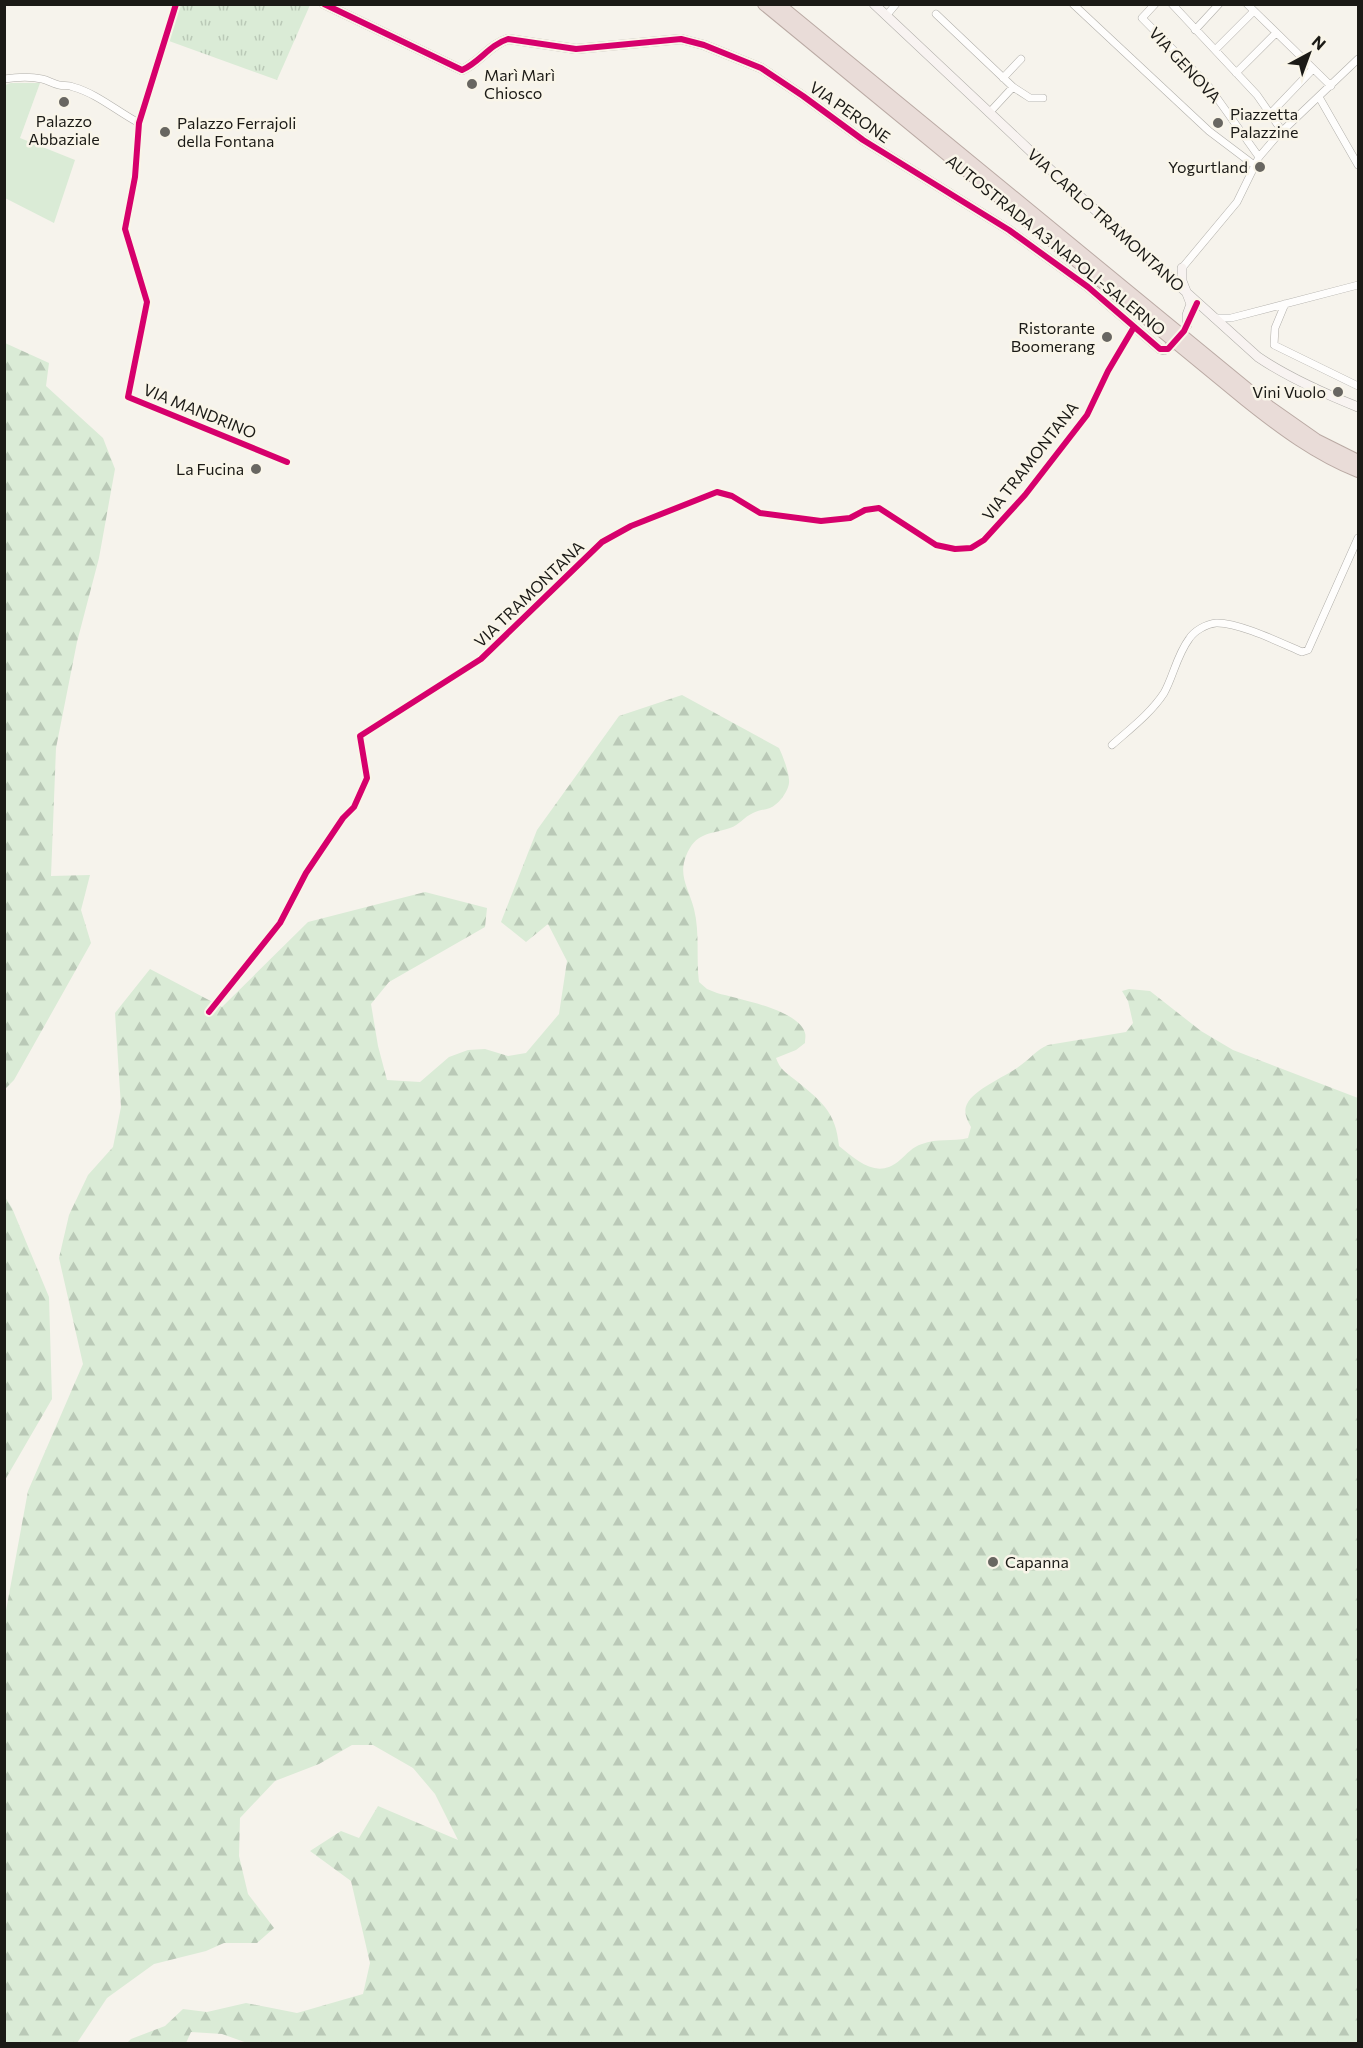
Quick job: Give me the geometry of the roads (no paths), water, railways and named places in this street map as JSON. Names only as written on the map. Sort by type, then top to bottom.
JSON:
[{"type":"highway","name":"AUTOSTRADA A3 NAPOLI-SALERNO","points":[[764,4],[1246,400],[1297,439],[1331,459],[1359,471]]},
{"type":"highway","name":"AUTOSTRADA A3 NAPOLI-SALERNO","points":[[778,4],[1269,407],[1316,440],[1359,461]]},
{"type":"street","points":[[4,79],[29,77],[83,90],[139,123],[176,4]]},
{"type":"street","name":"VIA PERONE","points":[[324,4],[462,70],[473,65],[497,42],[508,39],[576,50],[681,39],[728,54],[761,68],[863,140],[1009,230],[1088,287],[1160,349],[1164,350],[1171,346]]},
{"type":"street","name":"VIA CARLO TRAMONTANO","points":[[874,4],[989,113],[1258,357],[1283,374],[1359,407]]},
{"type":"street","points":[[886,16],[896,4]]},
{"type":"street","points":[[1073,4],[1209,130],[1254,165]]},
{"type":"street","name":"VIA GENOVA","points":[[1155,4],[1142,18],[1207,84],[1259,157]]},
{"type":"street","points":[[1172,4],[1257,95],[1282,132]]},
{"type":"street","points":[[1195,30],[1219,4]]},
{"type":"street","points":[[1248,5],[1331,86]]},
{"type":"street","points":[[1215,50],[1254,11]]},
{"type":"street","points":[[936,14],[1013,87],[1030,98],[1043,98]]},
{"type":"street","points":[[1236,73],[1276,33]]},
{"type":"street","points":[[1003,78],[1021,59]]},
{"type":"street","points":[[1172,279],[1237,202],[1259,157],[1359,59]]},
{"type":"street","points":[[1270,114],[1313,69]]},
{"type":"street","points":[[989,113],[1013,87]]},
{"type":"street","points":[[1319,97],[1359,165]]},
{"type":"street","name":"VIA MANDRINO","points":[[139,123],[135,177],[125,229],[147,302],[128,397],[287,462]]},
{"type":"street","points":[[1159,268],[1170,272],[1182,268]]},
{"type":"street","points":[[1182,268],[1182,281],[1191,304],[1185,328],[1192,315],[1201,307]]},
{"type":"street","points":[[1214,318],[1231,318],[1359,285]]},
{"type":"street","points":[[1285,304],[1275,328],[1274,345],[1359,386]]},
{"type":"street","name":"VIA TRAMONTANA","points":[[209,1012],[280,923],[306,873],[343,818],[354,807],[367,778],[360,736],[481,659],[602,542],[631,526],[717,492],[732,496],[760,513],[821,521],[850,518],[865,510],[879,508],[936,544],[955,549],[971,548],[984,540],[1023,497],[1087,415],[1134,327]]},
{"type":"street","points":[[1112,745],[1155,705],[1165,691],[1172,669],[1189,638],[1204,626],[1216,623],[1248,630],[1302,652],[1308,650],[1359,538]]},
{"type":"place","name":"Marì Marì Chiosco","points":[[472,84]]},
{"type":"place","name":"Palazzo Abbaziale","points":[[64,102]]},
{"type":"place","name":"Piazzetta Palazzine","points":[[1218,123]]},
{"type":"place","name":"Palazzo Ferrajoli della Fontana","points":[[165,132]]},
{"type":"place","name":"Yogurtland","points":[[1260,167]]},
{"type":"place","name":"Ristorante Boomerang","points":[[1107,337]]},
{"type":"place","name":"Vini Vuolo","points":[[1338,392]]},
{"type":"place","name":"La Fucina","points":[[256,469]]},
{"type":"place","name":"Capanna","points":[[993,1562]]}]
